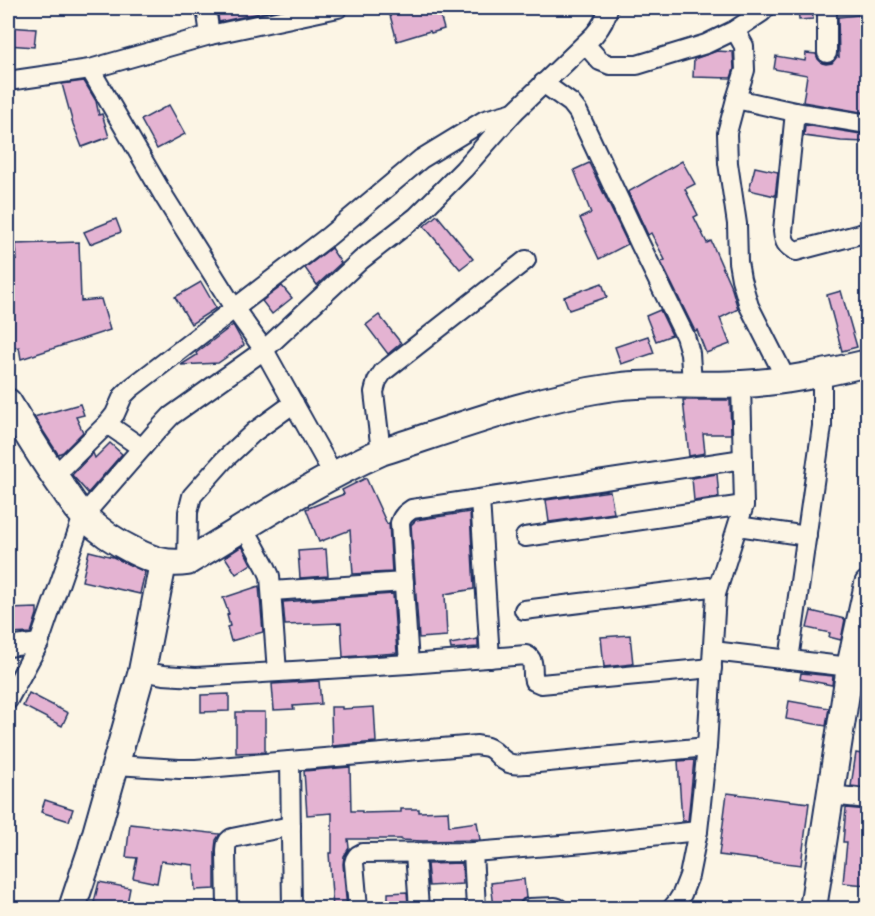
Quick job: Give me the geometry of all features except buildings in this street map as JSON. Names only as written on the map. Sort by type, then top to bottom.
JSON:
[{"type":"main road","points":[[8,402],[54,476],[83,516],[100,531],[146,557],[175,562],[244,527],[333,474],[381,452],[505,412],[577,393],[615,387],[643,384],[741,384],[822,373],[867,363]]},
{"type":"main road","points":[[72,909],[175,562]]},
{"type":"main road","points":[[813,909],[850,667],[867,584]]},
{"type":"street","points":[[206,8],[210,35]]},
{"type":"street","points":[[8,81],[90,69],[210,35],[338,8]]},
{"type":"street","points":[[8,700],[39,643],[83,516],[142,447],[171,416],[264,350],[361,260],[416,217],[464,169],[514,112],[585,44],[601,26],[608,8]]},
{"type":"street","points":[[585,44],[600,61],[610,65],[637,65],[706,44],[735,30],[766,8]]},
{"type":"street","points":[[827,8],[827,53]]},
{"type":"street","points":[[735,30],[744,46],[745,70],[728,133],[728,163],[737,224],[739,270],[749,306],[786,379]]},
{"type":"street","points":[[90,69],[165,198],[234,308],[264,350],[333,474]]},
{"type":"street","points":[[543,83],[571,103],[578,112],[685,336],[690,353],[692,384]]},
{"type":"street","points":[[736,99],[867,124]]},
{"type":"street","points":[[54,476],[107,424],[115,414],[123,396],[131,388],[329,236],[421,159],[485,120],[514,112]]},
{"type":"street","points":[[795,112],[783,231],[786,244],[796,251],[867,232]]},
{"type":"street","points":[[381,452],[374,392],[377,381],[384,372],[526,260]]},
{"type":"street","points":[[789,660],[822,426],[822,373]]},
{"type":"street","points":[[678,906],[689,876],[698,831],[707,747],[715,602],[744,506],[741,384]]},
{"type":"street","points":[[175,562],[192,496],[224,460],[254,432],[294,403]]},
{"type":"street","points":[[107,424],[142,447]]},
{"type":"street","points":[[409,664],[400,523],[406,513],[412,509],[743,459]]},
{"type":"street","points":[[480,499],[490,658]]},
{"type":"street","points":[[525,537],[744,506]]},
{"type":"street","points":[[738,526],[807,536]]},
{"type":"street","points":[[244,527],[270,576],[276,672]]},
{"type":"street","points":[[272,591],[404,582]]},
{"type":"street","points":[[524,610],[718,586]]},
{"type":"street","points":[[8,647],[39,643]]},
{"type":"street","points":[[142,671],[196,677],[526,655],[532,659],[534,681],[541,684],[712,660],[789,660],[850,667]]},
{"type":"street","points":[[116,765],[196,769],[477,745],[493,750],[505,762],[512,765],[707,747]]},
{"type":"street","points":[[290,761],[292,909]]},
{"type":"street","points":[[830,795],[867,799]]},
{"type":"street","points":[[227,909],[226,845],[228,840],[291,826]]},
{"type":"street","points":[[358,909],[354,863],[355,858],[362,854],[473,852],[698,831]]},
{"type":"street","points":[[473,852],[476,909]]},
{"type":"street","points":[[415,853],[419,909]]},
{"type":"street","points":[[529,909],[555,907],[558,909]]}]
